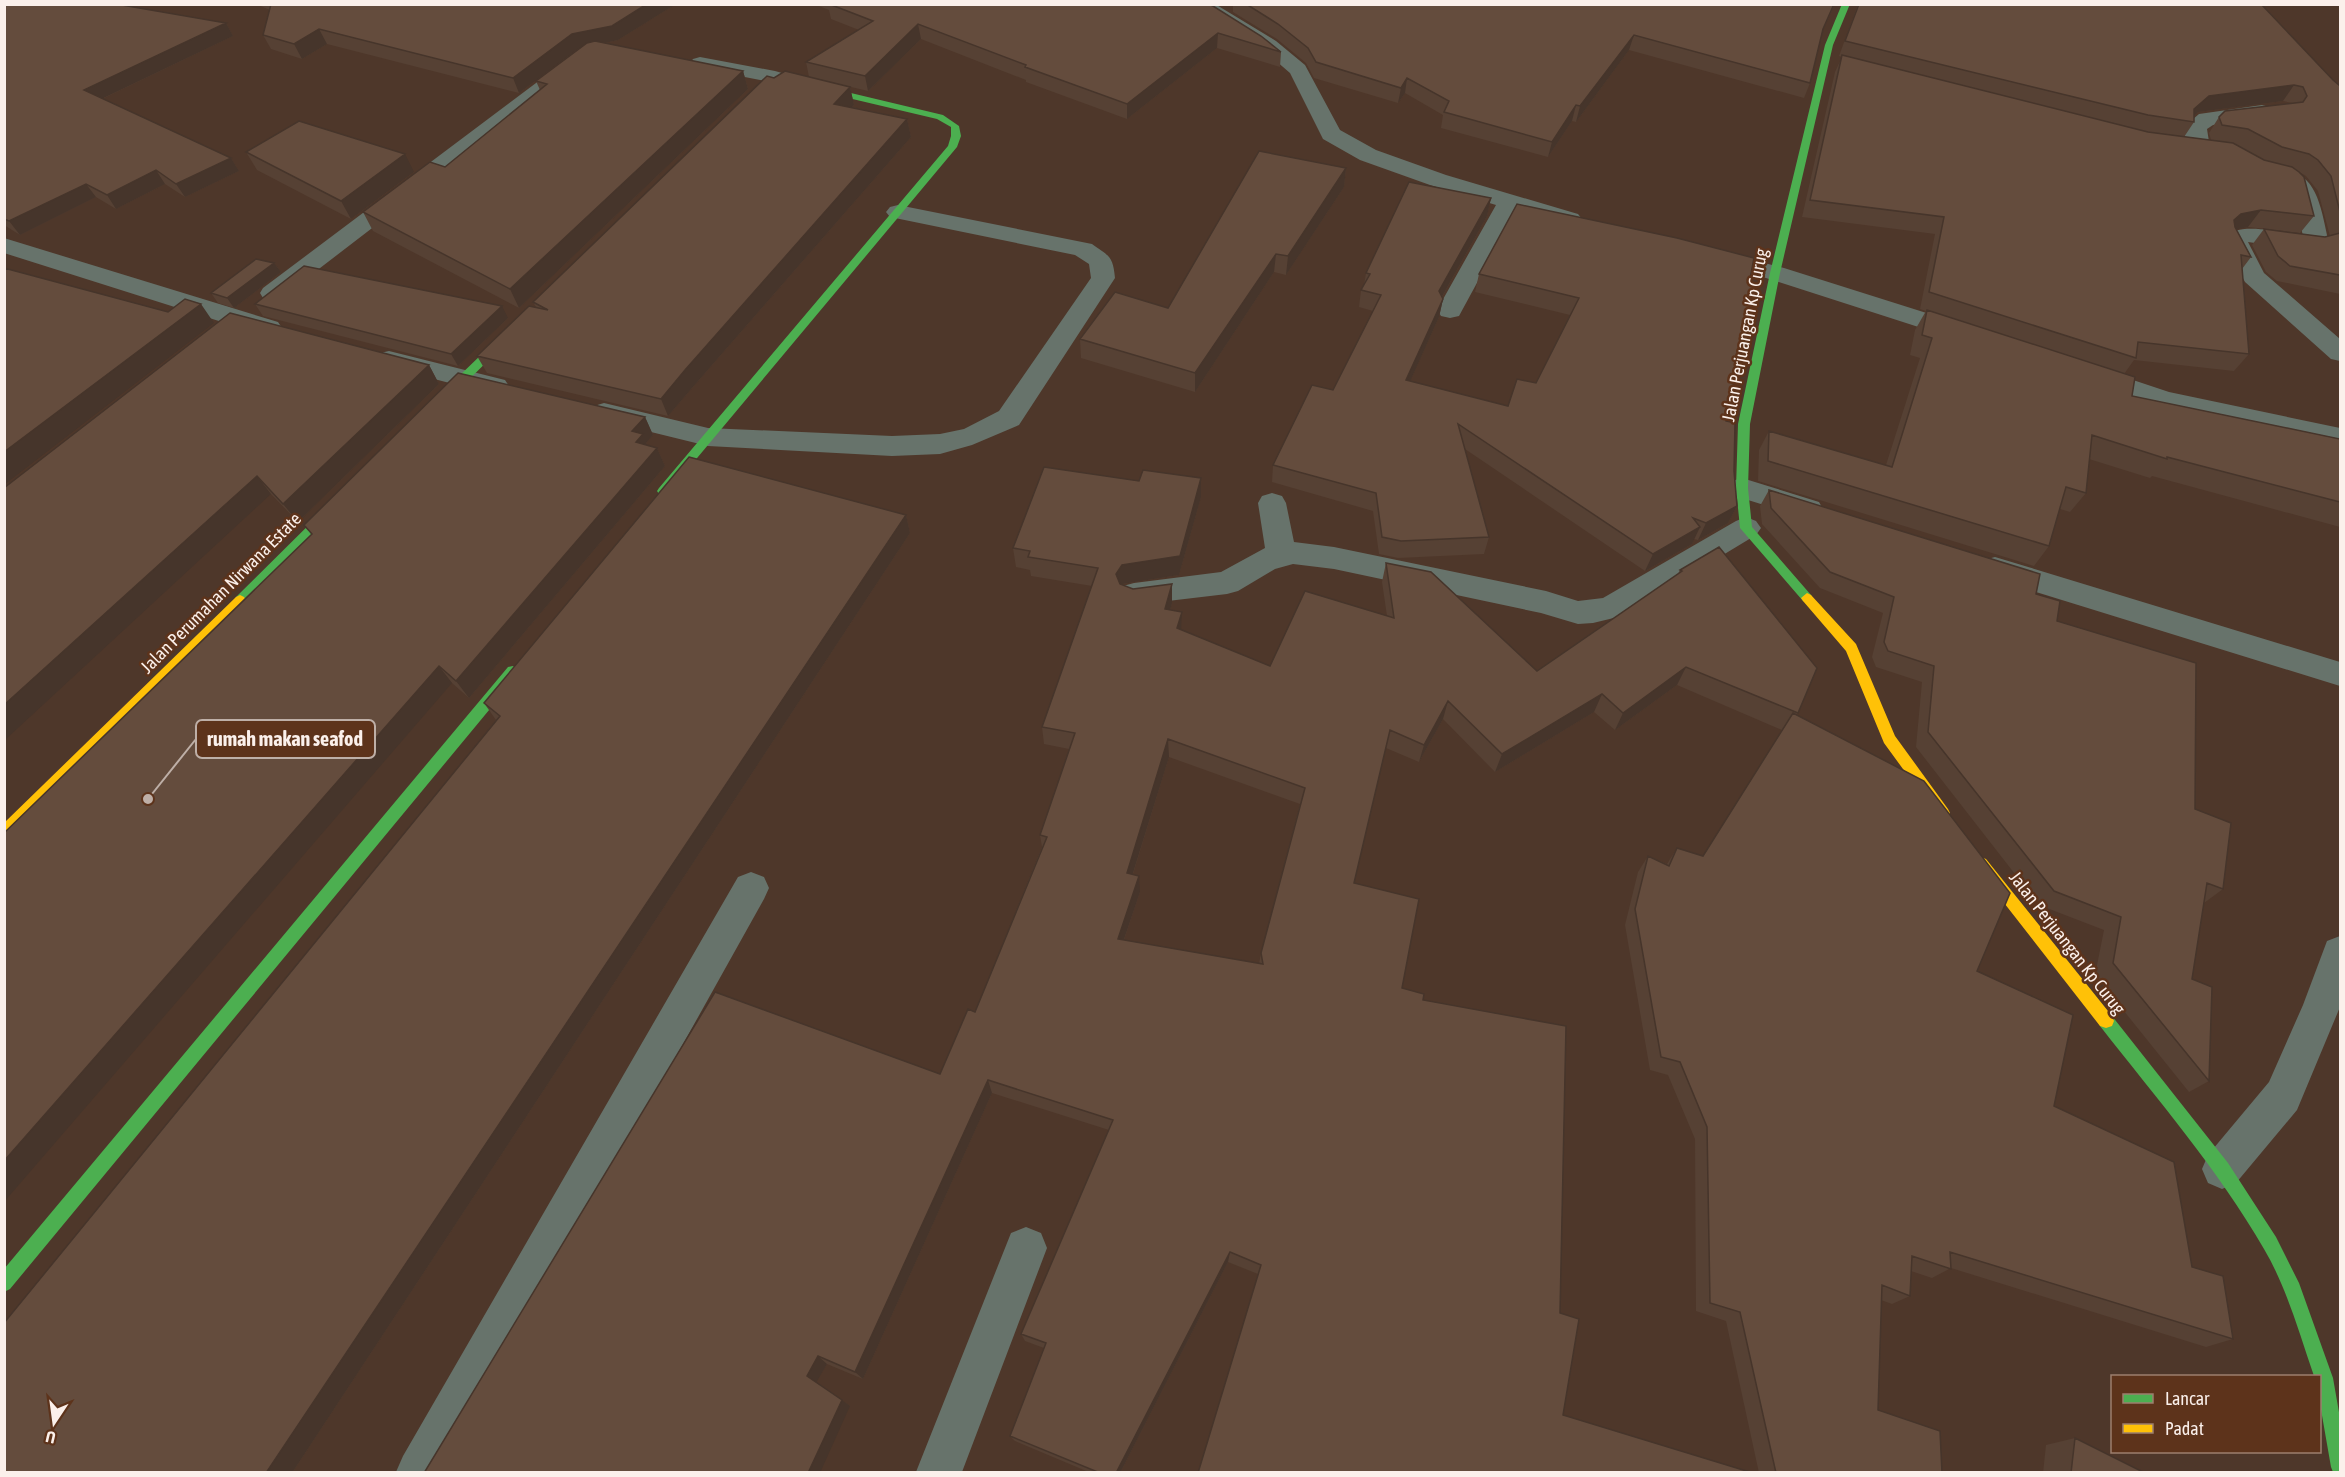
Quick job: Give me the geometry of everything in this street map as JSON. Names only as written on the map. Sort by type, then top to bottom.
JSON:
[{"type":"street","name":"Jalan Perjuangan Kp Curug","points":[[1746,528],[1742,488],[1744,424],[1775,273],[1825,61],[1846,4]]},
{"type":"street","points":[[1203,5],[1269,45],[1298,69],[1331,134],[1368,155],[1589,224]]},
{"type":"street","points":[[229,327],[489,127],[592,52]]},
{"type":"street","points":[[654,501],[952,147],[956,136],[955,126],[940,117],[682,60]]},
{"type":"street","points":[[1825,61],[1848,66]]},
{"type":"street","points":[[2222,151],[2190,147],[2196,126],[2207,119],[2283,110]]},
{"type":"street","points":[[2269,173],[2288,177],[2304,192],[2317,243],[2246,235],[2235,239],[2236,243],[2254,277],[2340,353]]},
{"type":"street","points":[[1450,310],[1510,201]]},
{"type":"street","points":[[580,406],[708,437],[892,446],[940,444],[972,436],[1009,418],[1103,278],[1101,261],[1083,249],[898,212]]},
{"type":"street","points":[[4,268],[16,248],[229,327],[295,334]]},
{"type":"street","points":[[1688,250],[1775,273],[1991,343]]},
{"type":"street","points":[[421,421],[522,322]]},
{"type":"street","points":[[362,352],[521,392]]},
{"type":"street","points":[[2071,368],[2164,400],[2340,437]]},
{"type":"street","name":"Jalan Perumahan Nirwana Estate","points":[[4,833],[353,488]]},
{"type":"street","points":[[1742,488],[1830,516]]},
{"type":"street","points":[[1272,503],[1281,554]]},
{"type":"street","points":[[1134,594],[1227,583],[1264,561],[1281,554],[1334,558],[1546,603],[1569,612],[1588,614],[1611,608],[1746,528],[1851,648],[1888,739],[1948,821]]},
{"type":"street","points":[[1974,561],[2340,674]]},
{"type":"street","points":[[4,1283],[524,657]]},
{"type":"street","name":"Jalan Perjuangan Kp Curug","points":[[1969,848],[2222,1169],[2270,1243],[2293,1288],[2324,1378],[2340,1467]]},
{"type":"street","points":[[419,1473],[751,888]]},
{"type":"street","points":[[2222,1169],[2283,1096],[2322,1006],[2340,953]]},
{"type":"street","points":[[939,1473],[1026,1248]]},
{"type":"building","points":[[4,4],[116,4],[226,23],[84,90],[231,158],[176,184],[156,170],[107,195],[86,184],[9,221],[4,219]]},
{"type":"building","points":[[271,4],[647,4],[612,26],[572,34],[513,78],[319,29],[294,44],[263,35]]},
{"type":"building","points":[[829,4],[1208,4],[1261,36],[1281,52],[1218,33],[1127,104],[1025,67],[1026,65],[918,24],[865,76],[806,62],[873,21]]},
{"type":"building","points":[[1246,4],[1834,4],[1823,29],[1810,83],[1634,35],[1580,106],[1576,105],[1552,142],[1444,112],[1449,101],[1407,78],[1401,88],[1316,62],[1308,48],[1278,24]]},
{"type":"building","points":[[1859,4],[2261,4],[2340,86],[2340,212],[2331,176],[2318,160],[2309,154],[2282,147],[2248,129],[2222,125],[2219,117],[2225,111],[2303,102],[2307,96],[2303,87],[2294,85],[2209,96],[2194,109],[2194,122],[2148,115],[1845,41]]},
{"type":"building","points":[[595,41],[743,71],[510,289],[363,212],[430,162],[445,167],[547,84],[536,81],[587,43]]},
{"type":"building","points":[[1842,55],[2148,132],[2233,143],[2264,160],[2292,167],[2299,172],[2304,177],[2314,216],[2261,210],[2241,214],[2234,220],[2235,227],[2251,257],[2241,255],[2249,354],[2138,342],[2136,358],[1929,292],[1944,217],[1810,200]]},
{"type":"building","points":[[785,71],[850,87],[834,104],[907,119],[661,399],[477,356],[529,306],[548,310],[533,302],[767,76],[774,78]]},
{"type":"building","points":[[299,121],[405,154],[341,201],[246,152]]},
{"type":"building","points":[[1259,151],[1346,168],[1288,256],[1276,254],[1195,373],[1080,339],[1115,292],[1168,308]]},
{"type":"building","points":[[1409,182],[1491,198],[1439,291],[1443,299],[1406,380],[1508,406],[1517,379],[1536,383],[1579,298],[1479,274],[1517,204],[1677,238],[1754,258],[1749,284],[1754,285],[1726,421],[1735,423],[1734,471],[1737,506],[1706,523],[1693,518],[1700,527],[1653,554],[1458,424],[1489,537],[1401,541],[1382,537],[1376,493],[1273,465],[1312,385],[1333,390],[1381,295],[1361,290],[1370,274],[1366,273]]},
{"type":"building","points":[[2264,229],[2325,237],[2340,233],[2340,275],[2290,266],[2278,256]]},
{"type":"building","points":[[256,259],[274,263],[227,298],[211,293]]},
{"type":"building","points":[[304,266],[502,306],[451,354],[255,304]]},
{"type":"building","points":[[4,268],[168,312],[185,299],[201,304],[4,452]]},
{"type":"building","points":[[1927,310],[2135,377],[2132,396],[2340,439],[2340,502],[2167,457],[2167,459],[2092,435],[2086,493],[2066,487],[2049,546],[1768,461],[1769,431],[1892,467],[1932,338],[1922,335]]},
{"type":"building","points":[[230,313],[429,365],[283,504],[257,476],[4,705],[4,488]]},
{"type":"building","points":[[458,373],[645,417],[632,431],[643,434],[636,442],[657,448],[456,681],[439,666],[4,1161],[4,833],[312,534],[304,525]]},
{"type":"building","points":[[689,457],[906,515],[266,1473],[4,1473],[4,1323],[500,716],[484,703]]},
{"type":"building","points":[[1044,467],[1139,481],[1143,470],[1201,478],[1180,556],[1122,565],[1116,574],[1120,584],[1133,589],[1172,584],[1165,609],[1182,612],[1177,628],[1270,666],[1305,591],[1394,618],[1386,563],[1431,572],[1537,671],[1682,571],[1680,570],[1719,547],[1817,668],[1798,713],[1686,667],[1623,713],[1602,694],[1502,754],[1448,701],[1424,745],[1390,730],[1354,883],[1419,899],[1402,988],[1424,994],[1423,1000],[1566,1026],[1560,1313],[1579,1319],[1563,1415],[1753,1473],[1198,1473],[1261,1265],[1230,1252],[1116,1473],[1100,1473],[1010,1436],[1046,1343],[1021,1334],[1113,1120],[988,1080],[855,1372],[818,1356],[807,1376],[842,1400],[808,1473],[424,1473],[715,992],[940,1074],[968,1009],[975,1012],[1047,837],[1040,835],[1075,733],[1042,727],[1098,568],[1028,557],[1030,551],[1013,548]],"holes":[[[1168,739],[1305,788],[1261,953],[1263,964],[1118,939],[1139,876],[1127,873]]]},
{"type":"building","points":[[1769,490],[2040,574],[2036,594],[2060,601],[2057,621],[2196,663],[2195,809],[2231,823],[2223,889],[2207,883],[2192,979],[2212,987],[2209,1081],[2113,963],[2121,917],[2054,891],[1928,732],[1934,666],[1888,651],[1884,642],[1894,597],[1830,572],[1771,508]]},
{"type":"building","points":[[1793,713],[1924,781],[2010,893],[1977,971],[2073,1015],[2054,1106],[2174,1162],[2192,1267],[2223,1276],[2233,1339],[1950,1252],[1951,1269],[1912,1256],[1910,1296],[1882,1285],[1878,1410],[1940,1431],[1942,1473],[1776,1473],[1740,1312],[1710,1303],[1707,1127],[1680,1062],[1661,1057],[1635,909],[1648,856],[1669,866],[1677,848],[1703,856]]},
{"type":"building","points":[[2075,1438],[2145,1473],[2071,1473]]},
{"type":"traffic: fast","points":[[1807,598],[1746,528],[1742,488],[1744,424],[1775,273],[1829,45],[1846,4]]},
{"type":"traffic: fast","points":[[663,491],[952,147],[956,136],[955,126],[940,117],[809,86]]},
{"type":"traffic: fast","points":[[434,407],[513,330]]},
{"type":"traffic: fast","points":[[240,600],[340,501]]},
{"type":"traffic: fast","points":[[4,1283],[513,671]]},
{"type":"traffic: fast","points":[[2106,1021],[2222,1169],[2270,1243],[2293,1289],[2324,1378],[2340,1467]]},
{"type":"traffic: slow","points":[[1807,598],[1851,648],[1889,739],[1943,813]]},
{"type":"traffic: slow","points":[[4,833],[240,600]]},
{"type":"traffic: slow","points":[[1981,863],[2106,1021]]},
{"type":"place","name":"rumah makan seafod","points":[[148,799]]}]
